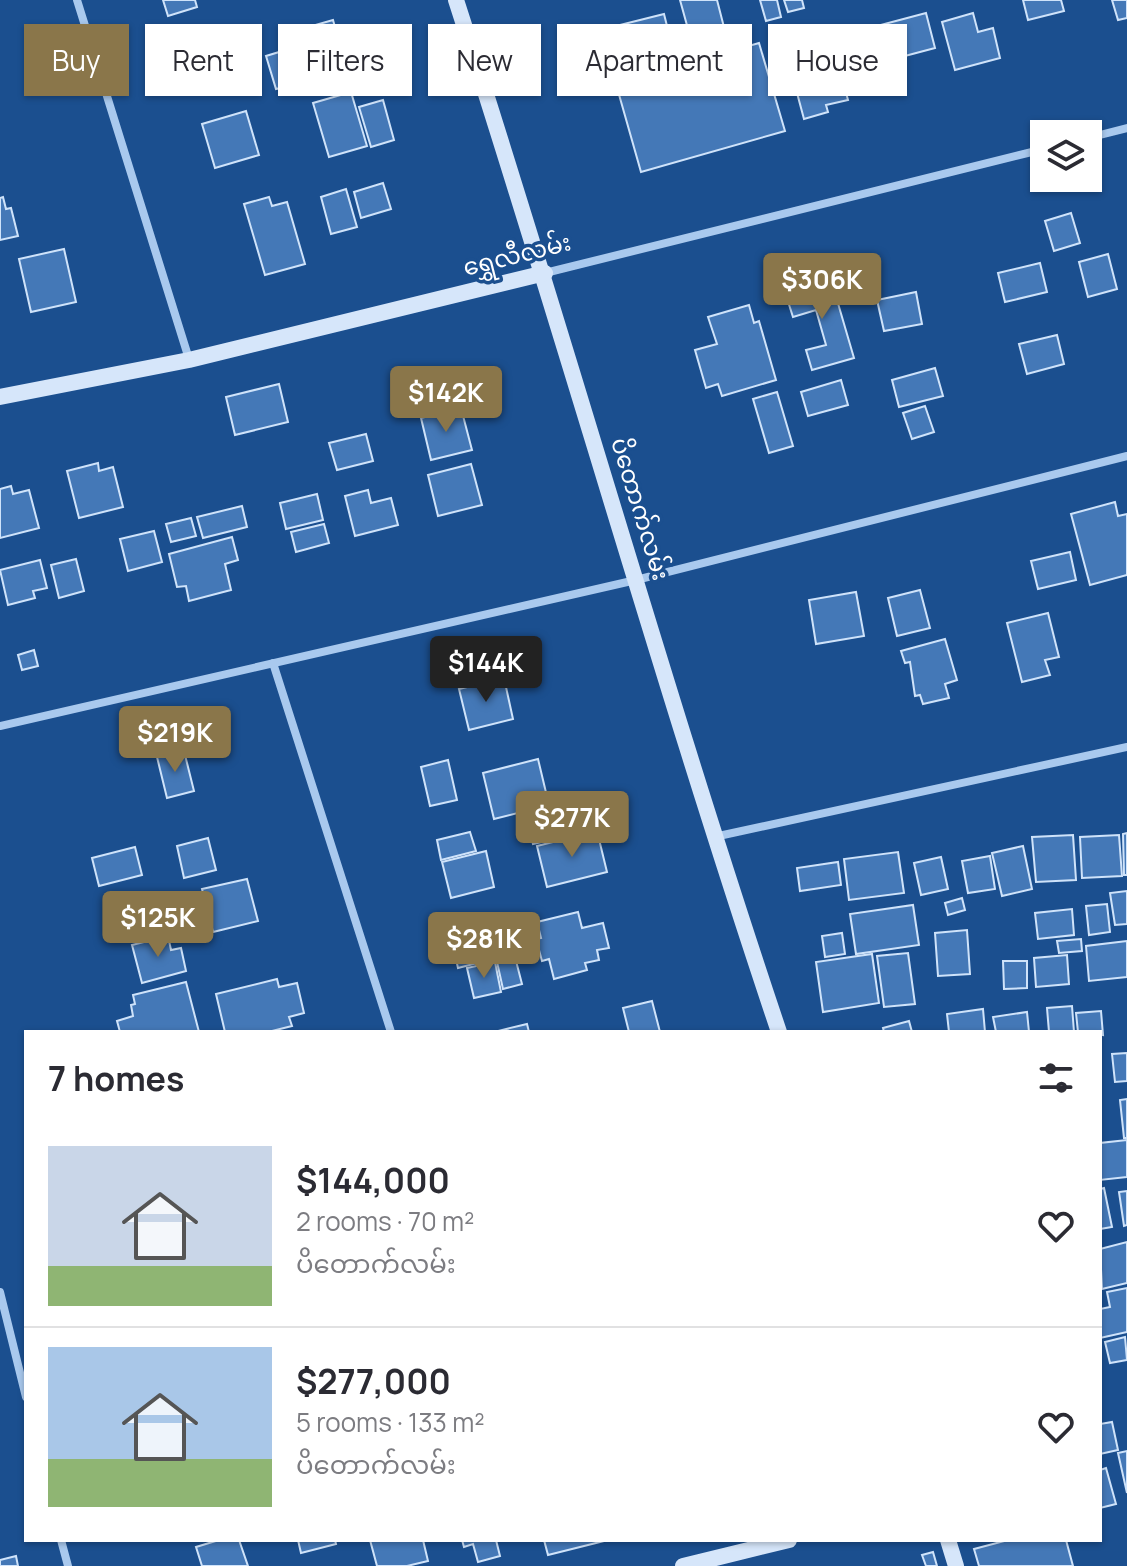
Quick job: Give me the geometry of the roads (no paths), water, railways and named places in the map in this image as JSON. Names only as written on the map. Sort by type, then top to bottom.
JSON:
[{"type":"street","points":[[77,0],[189,360]]},
{"type":"street","name":"ပိတောက်လမ်း","points":[[456,0],[545,273],[714,838],[778,1030]]},
{"type":"street","points":[[1102,134],[1127,128]]},
{"type":"street","name":"ရွှေလီလမ်း","points":[[0,397],[189,360],[1030,152]]},
{"type":"street","points":[[0,726],[636,580],[1127,456]]},
{"type":"street","points":[[273,663],[390,1030]]},
{"type":"street","points":[[714,838],[1127,747]]},
{"type":"street","points":[[0,1292],[24,1389]]},
{"type":"street","points":[[62,1542],[68,1566]]},
{"type":"street","points":[[683,1566],[781,1542]]},
{"type":"street","points":[[949,1542],[956,1566]]}]
